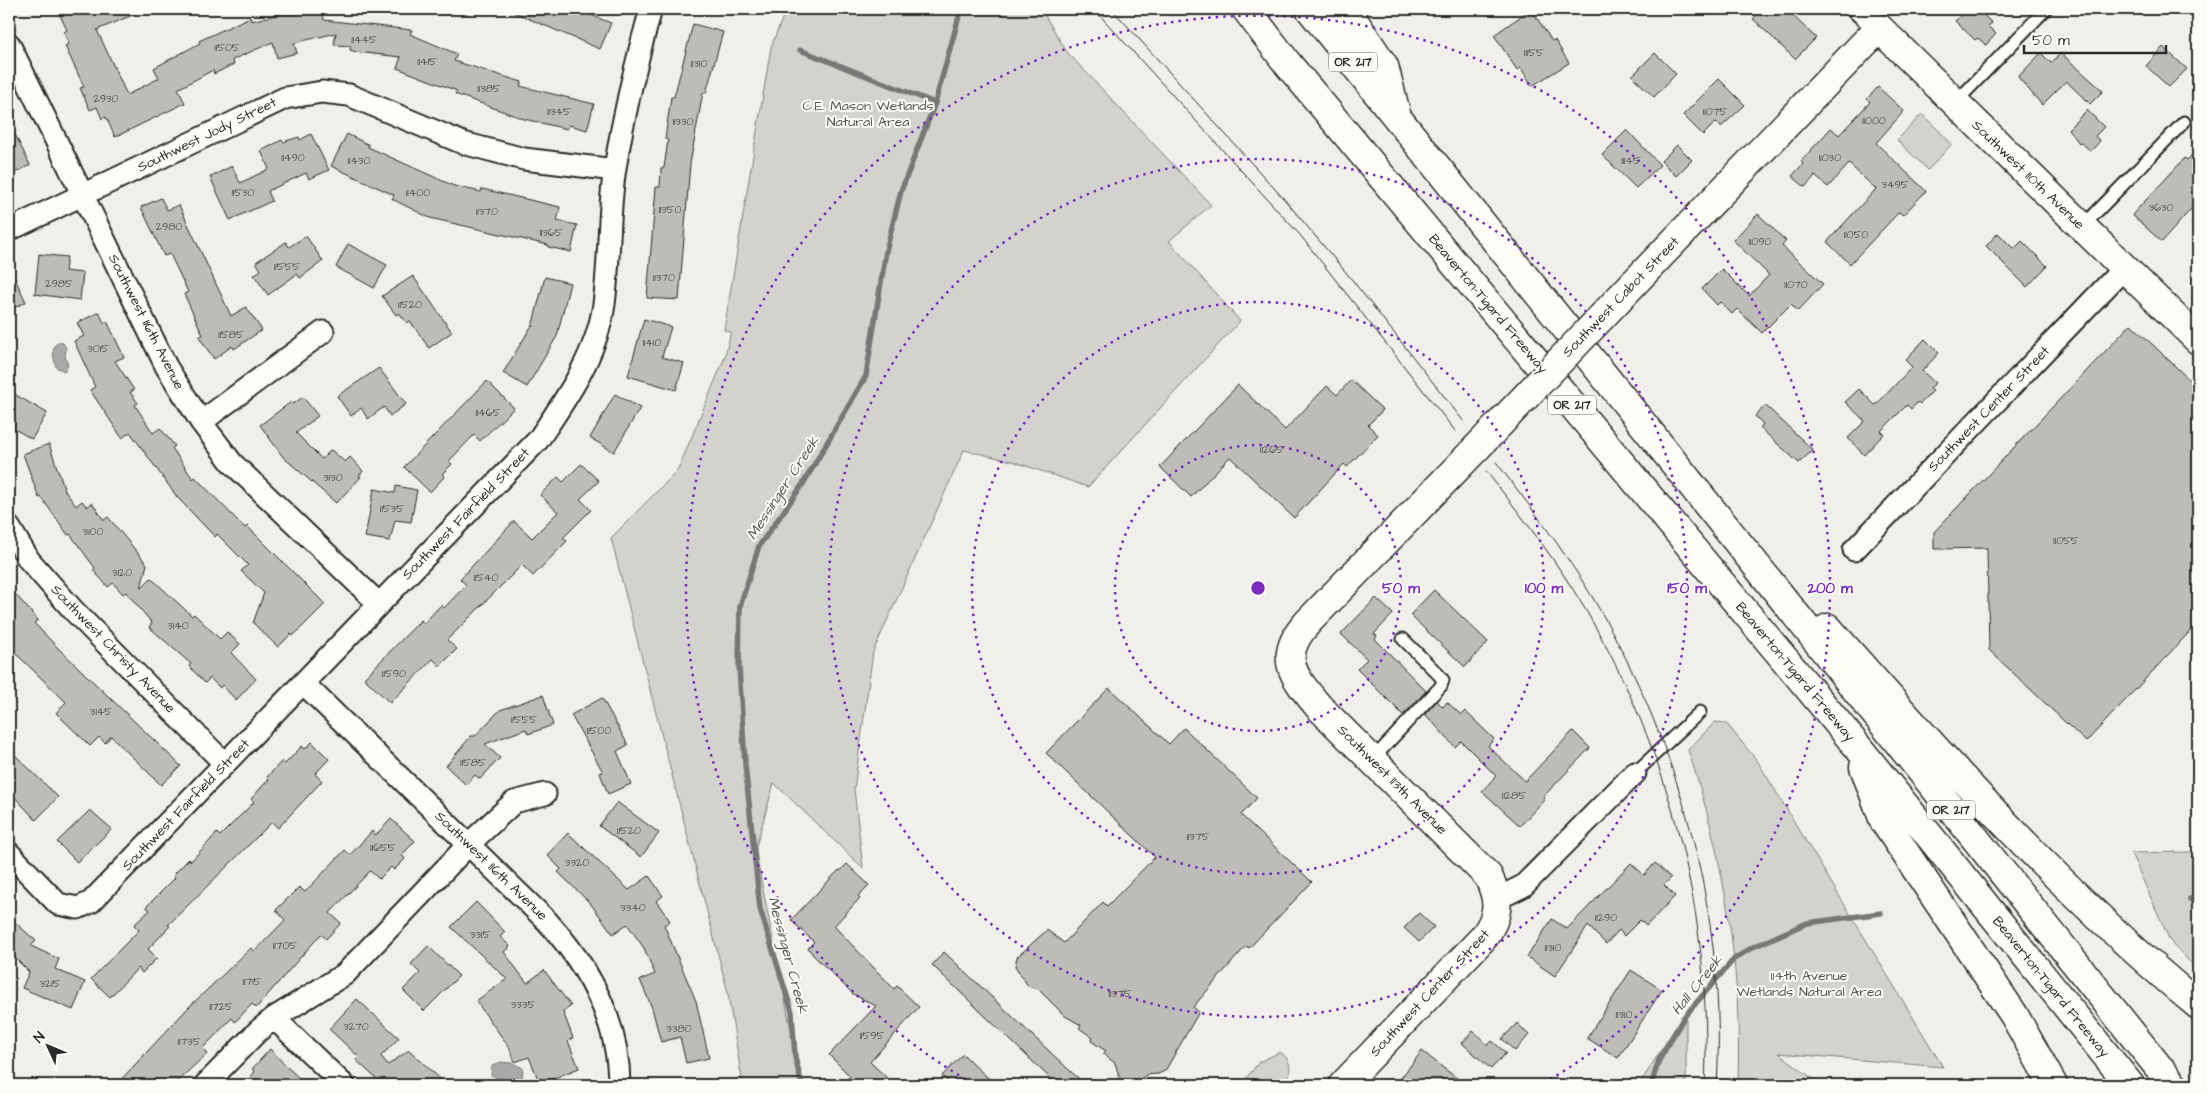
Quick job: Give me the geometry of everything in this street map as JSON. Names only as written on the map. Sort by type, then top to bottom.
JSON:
[{"type":"main road","points":[[1228,9],[1287,63]]},
{"type":"main road","name":"Beaverton-Tigard Freeway","points":[[1246,9],[1287,63],[1857,746],[2130,1085]]},
{"type":"main road","name":"OR 217","points":[[1310,9],[2173,1085]]},
{"type":"main road","points":[[1346,9],[1384,66],[1396,116]]},
{"type":"main road","name":"Southwest 110th Avenue","points":[[1879,28],[2198,340]]},
{"type":"main road","name":"Southwest Cabot Street","points":[[1291,659],[1294,640],[1300,631],[1879,28]]},
{"type":"main road","points":[[1730,534],[1772,565],[1902,713],[2043,862],[2078,897],[2198,1005]]},
{"type":"main road","name":"Southwest 113th Avenue","points":[[1291,659],[1294,676],[1319,707],[1488,876],[1497,899]]},
{"type":"main road","points":[[1857,746],[1884,821],[2014,1015],[2054,1085]]},
{"type":"main road","name":"Southwest Center Street","points":[[1343,1085],[1484,938],[1494,924],[1497,899]]},
{"type":"street","name":"Southwest Fairfield Street","points":[[9,853],[58,904],[78,908],[92,902],[538,440],[566,400],[589,357],[604,306],[615,170],[631,79],[651,9]]},
{"type":"street","name":"Southwest 110th Avenue","points":[[1858,9],[1879,28]]},
{"type":"street","name":"Southwest 116th Avenue","points":[[9,44],[166,366],[201,422],[232,463],[379,604]]},
{"type":"street","name":"Southwest Jody Street","points":[[9,230],[285,98],[322,92],[349,95],[463,143],[524,159],[615,170]]},
{"type":"street","name":"Southwest Center Street","points":[[1854,550],[2124,268]]},
{"type":"street","points":[[201,422],[323,332]]},
{"type":"street","name":"Southwest Christy Avenue","points":[[9,527],[29,560],[74,611],[224,764]]},
{"type":"street","name":"Southwest 116th Avenue","points":[[303,684],[547,921],[574,952],[590,976],[603,1003],[619,1066],[619,1085]]},
{"type":"street","points":[[1497,899],[1523,886],[1635,773]]},
{"type":"street","points":[[209,1084],[258,1031],[274,1018],[345,974],[469,844],[514,802],[546,794]]},
{"type":"street","points":[[274,1018],[344,1085]]},
{"type":"lane","points":[[1955,102],[2046,9]]},
{"type":"lane","points":[[2082,227],[2184,122]]},
{"type":"lane","points":[[1372,760],[1441,686],[1443,680],[1403,639]]},
{"type":"lane","points":[[1635,773],[1700,712]]},
{"type":"green space","name":"C.E. Mason Wetlands Natural Area","points":[[786,9],[1041,9],[1067,52],[1211,205],[1169,241],[1240,321],[1088,487],[1012,461],[964,450],[873,652],[854,789],[863,868],[774,783],[755,850],[802,1085],[743,1085],[727,989],[611,538],[678,470],[724,359],[731,332],[724,330],[771,47]]},
{"type":"green space","points":[[1922,114],[1952,144],[1928,170],[1897,140]]},
{"type":"green space","name":"114th Avenue Wetlands Natural Area","points":[[1715,722],[1726,723],[1758,762],[1943,1067],[1779,1053],[1821,1085],[1738,1085],[1737,999],[1728,915],[1712,832],[1688,750]]},
{"type":"green space","points":[[2191,852],[2198,858],[2198,971],[2170,941],[2131,853]]},
{"type":"green space","points":[[1686,1012],[1686,1085],[1639,1085],[1680,1020]]},
{"type":"green space","points":[[1280,1052],[1287,1059],[1290,1067],[1286,1085],[1241,1085],[1259,1062]]},
{"type":"shaded area","points":[[59,342],[63,343],[66,348],[65,356],[68,366],[64,371],[56,367],[53,354],[54,346]]},
{"type":"shaded area","points":[[501,1062],[512,1063],[523,1068],[522,1078],[504,1080],[491,1075],[492,1066]]},
{"type":"building","points":[[57,9],[147,9],[97,30],[127,95],[159,78],[154,68],[200,43],[199,41],[250,17],[251,21],[301,9],[322,9],[324,20],[412,30],[410,34],[457,54],[454,61],[522,82],[520,86],[594,104],[587,130],[569,125],[567,129],[524,119],[455,94],[457,91],[397,68],[401,57],[356,52],[350,50],[351,46],[334,45],[336,33],[294,43],[297,53],[277,58],[273,42],[232,60],[234,64],[214,74],[213,70],[178,89],[185,103],[115,137],[106,117],[102,119],[97,107],[90,110],[80,88],[84,87],[65,46],[69,44],[64,32],[67,30]]},
{"type":"building","points":[[506,9],[594,9],[591,15],[611,23],[600,49]]},
{"type":"building","points":[[1531,9],[1552,41],[1555,40],[1569,63],[1532,86],[1521,68],[1517,70],[1494,35]]},
{"type":"building","points":[[1763,9],[1786,9],[1816,38],[1795,59],[1753,19]]},
{"type":"building","points":[[1968,9],[1977,9],[1992,23],[1988,26],[1996,34],[1986,45],[1978,38],[1975,40],[1955,21]]},
{"type":"building","points":[[693,24],[723,32],[706,93],[703,92],[690,164],[679,300],[647,298],[656,187],[660,187],[661,168],[664,168],[668,140],[665,139],[671,97],[674,97]]},
{"type":"building","points":[[2163,47],[2187,69],[2169,87],[2146,66]]},
{"type":"building","points":[[1655,53],[1676,74],[1654,97],[1632,76]]},
{"type":"building","points":[[2041,53],[2051,63],[2061,53],[2103,91],[2090,104],[2066,81],[2042,105],[2018,77]]},
{"type":"building","points":[[1719,79],[1745,105],[1721,127],[1716,122],[1703,135],[1683,115]]},
{"type":"building","points":[[1878,87],[1904,111],[1876,143],[1926,191],[1903,215],[1899,212],[1850,264],[1827,242],[1876,189],[1849,164],[1828,187],[1815,176],[1805,187],[1792,176],[1803,164],[1801,161],[1831,128],[1839,135],[1870,102],[1867,99]]},
{"type":"building","points":[[2087,110],[2104,127],[2095,136],[2100,141],[2091,151],[2079,143],[2068,129]]},
{"type":"building","points":[[9,122],[30,165],[9,176]]},
{"type":"building","points":[[1627,130],[1660,165],[1636,188],[1602,155]]},
{"type":"building","points":[[311,134],[329,170],[309,179],[306,173],[268,191],[272,201],[230,220],[210,177],[232,166],[240,183],[269,169],[261,151],[282,140],[283,142],[299,137],[300,140]]},
{"type":"building","points":[[347,134],[369,145],[368,147],[454,186],[481,192],[482,189],[560,207],[557,221],[577,225],[571,252],[430,218],[392,199],[394,195],[331,166]]},
{"type":"building","points":[[1677,145],[1692,160],[1676,176],[1661,161]]},
{"type":"building","points":[[2198,149],[2198,201],[2162,242],[2132,215],[2185,158],[2187,160]]},
{"type":"building","points":[[161,198],[167,210],[179,205],[231,316],[246,307],[262,330],[234,349],[232,346],[214,359],[199,337],[203,335],[184,294],[188,292],[170,254],[164,256],[141,207]]},
{"type":"building","points":[[1758,214],[1786,241],[1782,246],[1823,284],[1798,311],[1791,304],[1762,333],[1737,309],[1732,314],[1720,302],[1717,305],[1702,289],[1722,269],[1749,296],[1769,275],[1733,240]]},
{"type":"building","points":[[1998,233],[2014,249],[2022,241],[2047,266],[2027,287],[1986,246]]},
{"type":"building","points":[[306,236],[323,261],[300,278],[297,274],[268,295],[254,275],[261,270],[256,262],[286,242],[289,247]]},
{"type":"building","points":[[348,244],[387,265],[374,288],[336,267]]},
{"type":"building","points":[[39,254],[67,257],[65,271],[83,273],[80,300],[35,294]]},
{"type":"building","points":[[9,266],[26,302],[9,310]]},
{"type":"building","points":[[413,276],[452,332],[429,348],[410,321],[407,323],[399,313],[396,315],[382,296]]},
{"type":"building","points":[[545,277],[570,283],[557,336],[527,387],[503,373],[532,325],[532,327]]},
{"type":"building","points":[[99,312],[104,323],[107,321],[124,357],[115,361],[134,390],[130,392],[138,403],[135,405],[153,433],[160,428],[175,446],[172,448],[193,479],[195,477],[245,528],[247,526],[325,604],[293,636],[291,634],[278,647],[253,623],[264,593],[241,571],[248,565],[217,534],[215,537],[177,497],[130,432],[122,438],[90,390],[95,387],[74,341],[84,336],[77,323]]},
{"type":"building","points":[[644,319],[671,327],[662,357],[684,363],[676,390],[628,376]]},
{"type":"building","points":[[2131,324],[2198,388],[2198,623],[2086,742],[1989,650],[1987,548],[1934,549],[1934,532]]},
{"type":"building","points":[[1925,339],[1939,353],[1922,371],[1935,383],[1930,389],[1933,391],[1920,404],[1918,402],[1911,409],[1907,405],[1881,431],[1884,434],[1864,455],[1848,438],[1865,421],[1845,402],[1859,389],[1875,405],[1877,404],[1912,367],[1905,360]]},
{"type":"building","points":[[379,368],[406,404],[390,416],[384,407],[368,419],[361,408],[351,416],[337,396]]},
{"type":"building","points":[[1351,380],[1383,410],[1368,425],[1378,435],[1347,467],[1344,464],[1294,518],[1230,457],[1191,497],[1160,467],[1238,385],[1285,430],[1327,386],[1337,395]]},
{"type":"building","points":[[487,381],[514,408],[480,441],[474,435],[449,461],[452,464],[442,474],[445,476],[430,492],[404,467]]},
{"type":"building","points":[[9,391],[47,413],[32,439],[9,426]]},
{"type":"building","points":[[615,394],[640,408],[614,452],[590,438]]},
{"type":"building","points":[[303,397],[318,416],[296,433],[322,459],[331,450],[345,462],[350,457],[363,471],[359,476],[361,477],[336,503],[283,457],[260,425],[291,402],[293,404]]},
{"type":"building","points":[[1765,405],[1813,450],[1799,463],[1760,428],[1763,424],[1755,416]]},
{"type":"building","points":[[49,444],[65,491],[76,506],[82,501],[87,507],[92,503],[104,520],[108,517],[147,564],[141,588],[151,578],[192,616],[194,614],[220,639],[227,632],[240,644],[231,653],[256,679],[236,700],[222,685],[220,688],[210,678],[205,683],[189,666],[191,664],[149,627],[152,623],[126,592],[123,594],[113,583],[108,587],[93,570],[95,568],[70,534],[68,535],[41,497],[39,498],[23,454]]},
{"type":"building","points":[[581,464],[599,481],[580,499],[591,510],[563,538],[567,541],[533,576],[522,565],[447,640],[457,649],[440,666],[433,659],[390,703],[364,678],[421,620],[424,623],[441,605],[444,608],[466,585],[460,579],[514,521],[532,538],[558,512],[540,495],[558,477],[563,482]]},
{"type":"building","points":[[396,486],[417,490],[411,522],[395,520],[390,541],[365,537],[374,489],[395,493]]},
{"type":"building","points":[[9,587],[38,620],[34,623],[58,648],[181,766],[161,785],[111,736],[105,743],[99,737],[90,746],[56,713],[66,702],[9,647]]},
{"type":"building","points":[[1434,590],[1488,642],[1465,667],[1410,615]]},
{"type":"building","points":[[1376,598],[1393,614],[1374,634],[1377,636],[1375,639],[1426,691],[1403,715],[1357,669],[1367,659],[1341,634]]},
{"type":"building","points":[[1109,688],[1169,744],[1184,728],[1257,798],[1241,815],[1312,882],[1249,948],[1246,946],[1193,1007],[1199,1012],[1165,1071],[1146,1075],[1134,1084],[1120,1079],[1115,1063],[1103,1054],[1106,1051],[1091,1041],[1093,1038],[1079,1028],[1081,1025],[1065,1016],[1038,989],[1028,986],[1015,966],[1017,957],[1047,930],[1064,943],[1103,902],[1107,906],[1155,857],[1046,753]]},
{"type":"building","points":[[543,695],[553,725],[528,734],[526,729],[485,744],[500,758],[480,779],[475,775],[466,785],[446,766],[471,736],[475,736],[500,710]]},
{"type":"building","points":[[602,698],[628,745],[617,751],[631,784],[608,794],[600,773],[603,772],[571,715]]},
{"type":"building","points":[[1437,701],[1443,707],[1447,702],[1461,715],[1465,711],[1494,739],[1488,746],[1525,781],[1573,731],[1590,748],[1543,797],[1545,799],[1520,826],[1482,791],[1496,776],[1461,741],[1455,747],[1425,714]]},
{"type":"building","points":[[312,742],[329,759],[315,774],[322,781],[278,828],[272,822],[168,925],[170,926],[148,949],[157,958],[142,973],[138,968],[110,997],[91,979],[139,930],[134,925],[150,910],[146,907],[175,878],[173,875],[189,859],[191,861],[217,833],[220,836],[254,802],[251,799],[269,779],[267,777],[282,761],[285,764],[302,746],[305,749]]},
{"type":"building","points":[[9,749],[58,797],[36,820],[9,791]]},
{"type":"building","points":[[617,802],[659,833],[641,857],[599,826]]},
{"type":"building","points":[[90,810],[112,829],[77,862],[57,842]]},
{"type":"building","points":[[391,819],[415,841],[402,855],[405,859],[394,870],[391,867],[379,879],[370,871],[330,913],[341,923],[326,939],[321,934],[256,1008],[252,1004],[235,1022],[232,1018],[203,1048],[208,1053],[173,1085],[116,1085],[188,1008],[251,948],[255,951],[285,920],[276,910],[299,887],[305,892],[345,850],[350,855],[372,831],[376,835]]},
{"type":"building","points":[[568,833],[629,890],[649,876],[663,896],[656,901],[670,921],[664,925],[696,1001],[709,1058],[686,1063],[680,1037],[661,1042],[652,1008],[640,980],[655,974],[644,948],[627,924],[613,934],[590,903],[558,872],[561,869],[547,855]]},
{"type":"building","points":[[1631,863],[1644,875],[1655,863],[1671,878],[1664,885],[1675,896],[1646,926],[1640,920],[1624,936],[1619,930],[1606,944],[1588,926],[1555,976],[1527,957],[1552,919],[1567,929]]},
{"type":"building","points":[[847,864],[869,885],[858,896],[860,898],[834,926],[894,989],[897,986],[919,1007],[870,1062],[887,1078],[880,1085],[841,1085],[850,1076],[829,1055],[876,1006],[853,994],[814,956],[808,948],[814,942],[791,920]]},
{"type":"building","points":[[476,902],[505,932],[500,937],[510,946],[504,952],[527,983],[544,970],[571,1006],[563,1012],[573,1038],[568,1041],[579,1068],[540,1084],[529,1057],[515,1062],[509,1047],[476,1001],[507,979],[451,927]]},
{"type":"building","points":[[1419,913],[1434,927],[1419,942],[1404,928]]},
{"type":"building","points":[[9,917],[36,941],[31,946],[59,959],[55,969],[85,982],[73,1010],[22,988],[29,972],[9,952]]},
{"type":"building","points":[[428,946],[459,976],[424,1011],[403,990],[420,973],[411,964]]},
{"type":"building","points":[[944,952],[1086,1085],[1050,1085],[1054,1082],[932,965]]},
{"type":"building","points":[[1631,970],[1662,990],[1618,1058],[1587,1038]]},
{"type":"building","points":[[357,999],[399,1038],[381,1056],[388,1065],[409,1050],[447,1085],[383,1085],[356,1060],[359,1057],[329,1029]]},
{"type":"building","points":[[1517,1023],[1529,1035],[1515,1051],[1502,1039]]},
{"type":"building","points":[[1473,1031],[1488,1045],[1492,1041],[1506,1053],[1491,1069],[1462,1043]]},
{"type":"building","points":[[270,1049],[307,1085],[242,1085],[255,1072],[252,1069]]},
{"type":"building","points":[[1422,1051],[1466,1085],[1409,1085],[1400,1079]]},
{"type":"building","points":[[963,1054],[996,1085],[951,1085],[942,1076]]},
{"type":"waterway","name":"Messinger Creek","points":[[802,1085],[795,1057],[792,1012],[760,909],[745,764],[739,666],[740,606],[759,546],[803,484],[866,376],[886,251],[901,191],[935,103],[961,9]]},
{"type":"waterway","points":[[800,50],[935,103]]},
{"type":"waterway","name":"Hall Creek","points":[[2190,899],[2198,905]]},
{"type":"waterway","name":"Hall Creek","points":[[1651,1085],[1659,1060],[1684,1017],[1734,959],[1753,947],[1807,923],[1881,913]]},
{"type":"tram line","points":[[1094,9],[1300,235],[1456,432]]},
{"type":"tram line","points":[[1112,9],[1284,199],[1349,276],[1465,423]]},
{"type":"tram line","points":[[1496,462],[1539,518],[1604,617],[1632,671],[1656,727],[1677,784],[1694,843],[1706,902],[1715,963],[1718,1024],[1717,1085]]},
{"type":"tram line","points":[[1486,471],[1550,555],[1585,609],[1615,664],[1641,720],[1662,778],[1680,838],[1693,899],[1702,960],[1706,1022],[1705,1085]]}]
